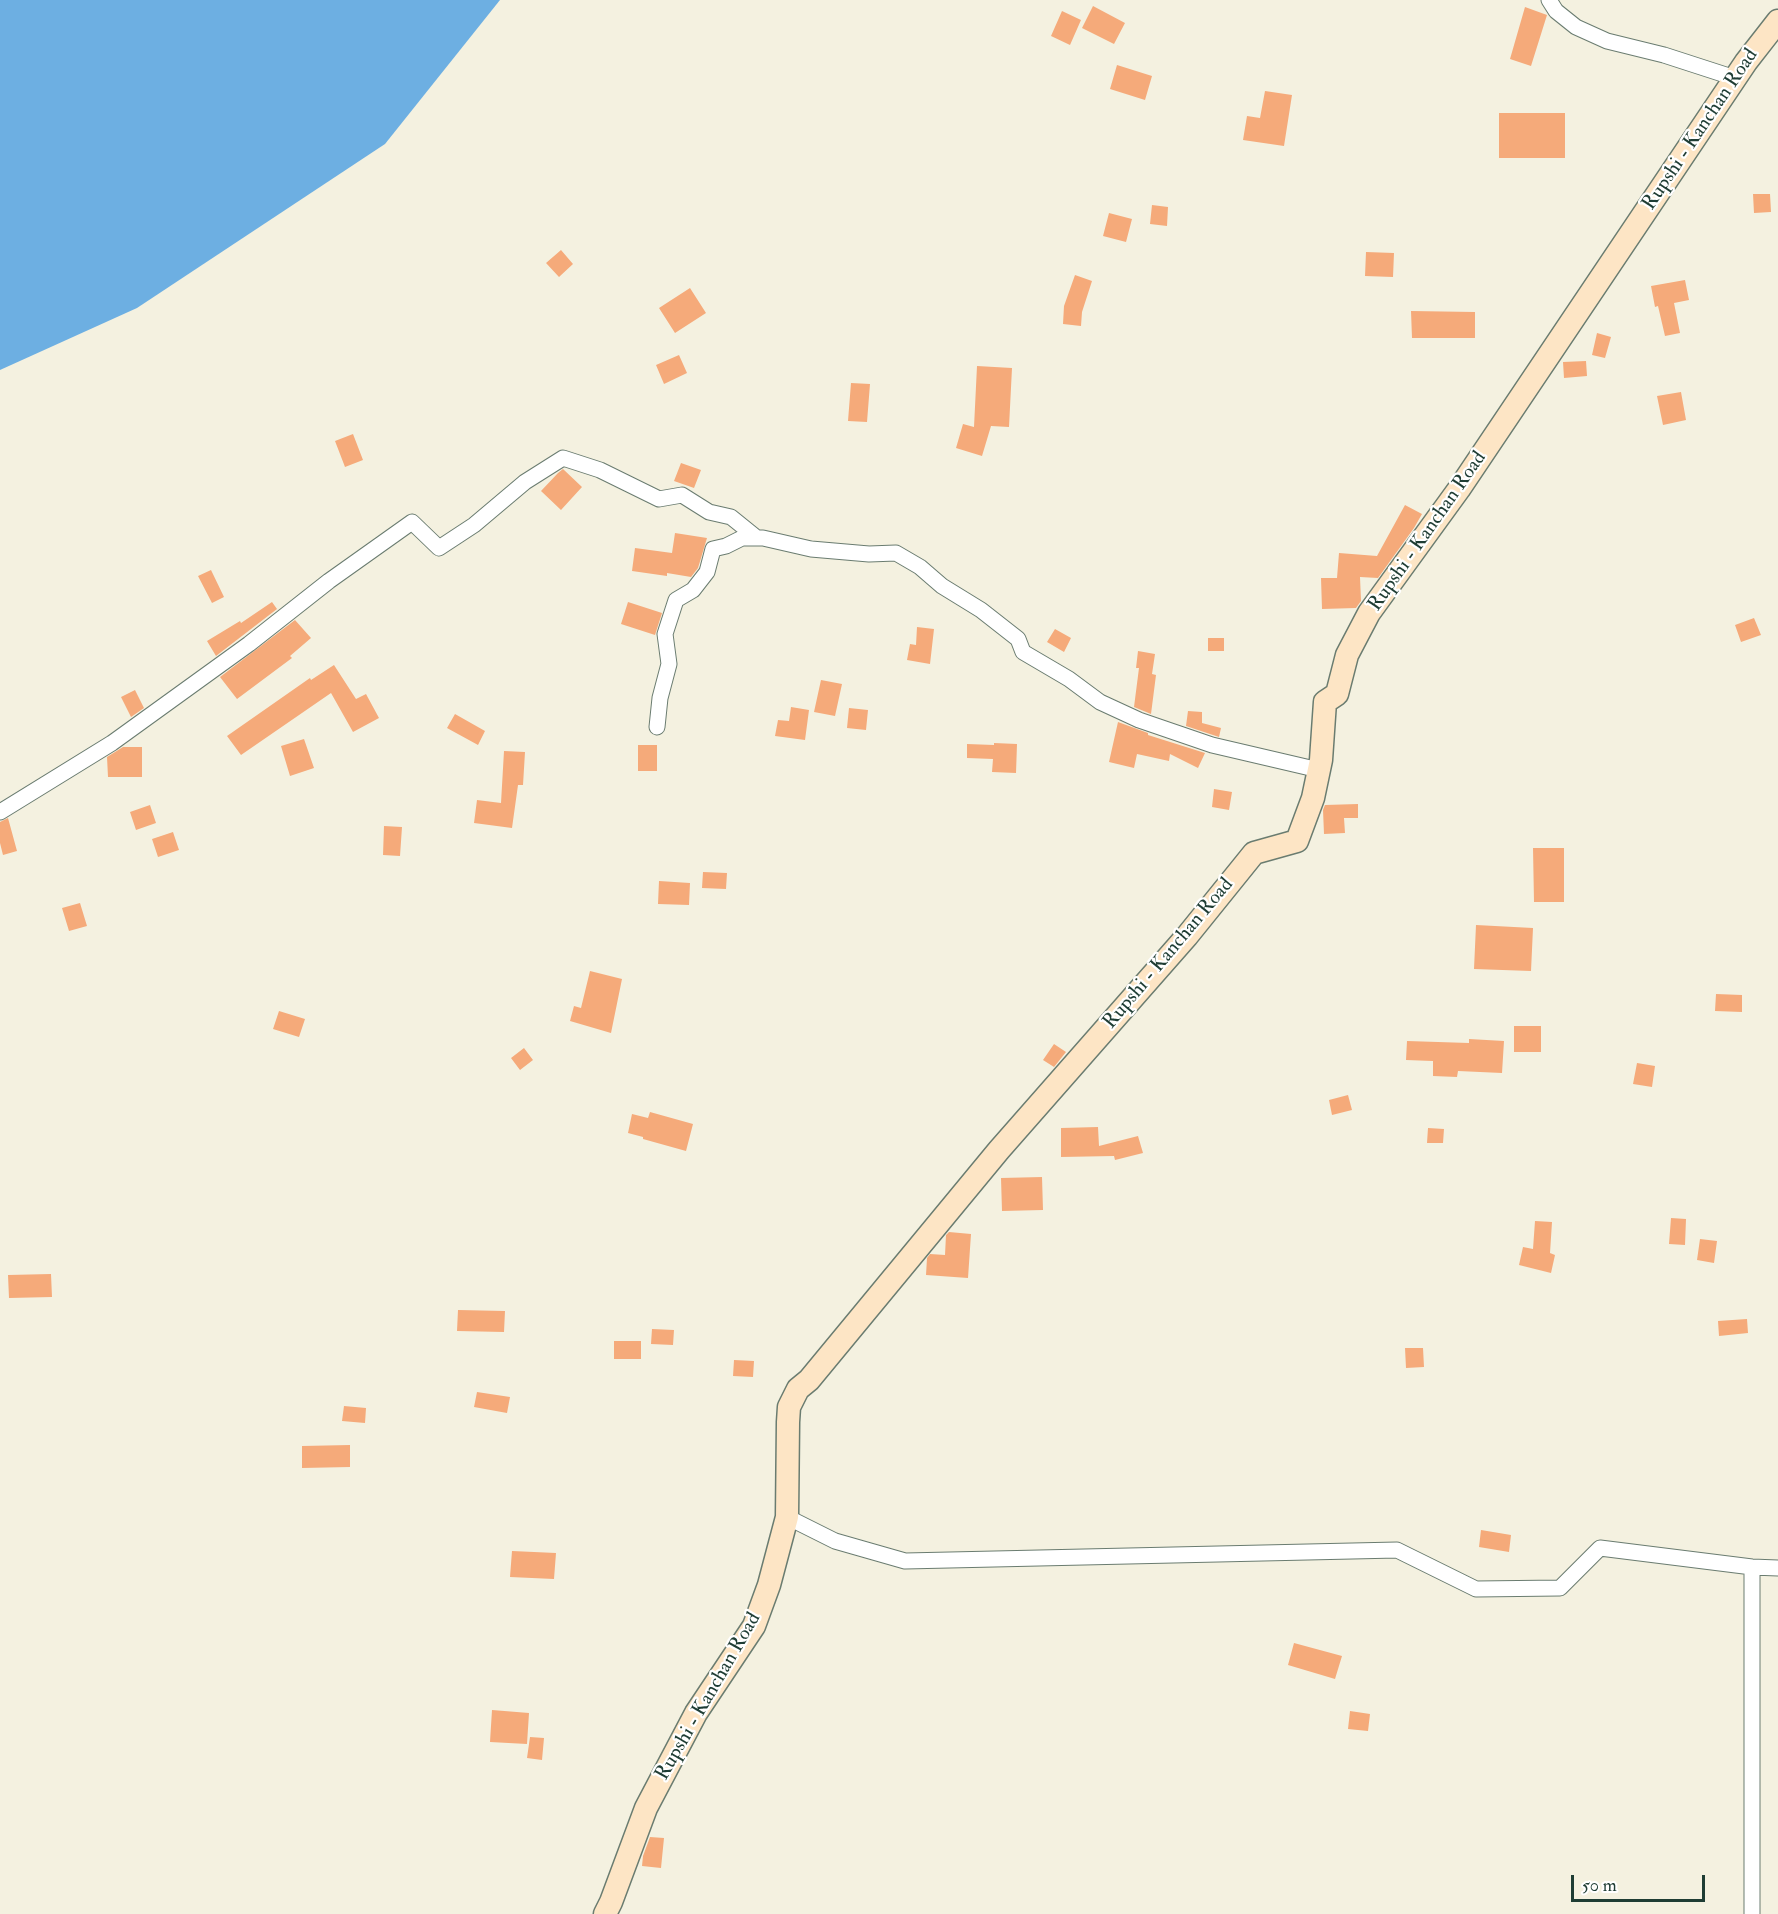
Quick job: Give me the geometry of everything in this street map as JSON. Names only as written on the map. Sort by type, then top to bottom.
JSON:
[{"type":"street","points":[[1549,0],[1556,10],[1576,27],[1607,41],[1664,55],[1735,78]]},
{"type":"street","name":"Rupshi - Kanchan Road","points":[[605,1914],[646,1808],[696,1713],[754,1626],[769,1585],[787,1517],[789,1407],[798,1389],[809,1380],[999,1150],[1187,936],[1254,853],[1297,841],[1319,770],[1325,702],[1337,694],[1347,655],[1369,613],[1460,489],[1735,78],[1778,21]]},
{"type":"street","points":[[0,812],[112,743],[412,522],[438,548],[474,525],[525,482],[563,458],[600,470],[659,499],[682,495],[709,512],[731,517],[757,538]]},
{"type":"street","points":[[657,728],[660,698],[669,664],[665,634],[676,600],[693,590],[707,572],[713,549],[726,546],[742,538],[757,538],[811,549],[869,554],[897,553],[920,567],[942,586],[981,610],[1018,639],[1023,652],[1069,679],[1100,702],[1139,720],[1212,744],[1319,770]]},
{"type":"street","points":[[787,1517],[835,1541],[905,1561],[1397,1550],[1476,1589],[1560,1588],[1600,1548],[1752,1568],[1778,1568]]},
{"type":"street","points":[[1752,1568],[1752,1914]]},
{"type":"water","points":[[0,0],[500,0],[385,144],[137,308],[0,370]]},
{"type":"building","points":[[1093,6],[1125,23],[1114,44],[1082,28]]},
{"type":"building","points":[[1525,7],[1547,15],[1531,66],[1510,59]]},
{"type":"building","points":[[1062,11],[1081,20],[1070,45],[1051,36]]},
{"type":"building","points":[[1117,65],[1152,76],[1145,100],[1110,89]]},
{"type":"building","points":[[1265,91],[1292,95],[1284,146],[1243,140],[1247,116],[1260,118]]},
{"type":"building","points":[[1499,113],[1565,113],[1565,158],[1499,158]]},
{"type":"building","points":[[1753,194],[1770,194],[1771,212],[1754,213]]},
{"type":"building","points":[[1152,205],[1168,207],[1167,226],[1150,224]]},
{"type":"building","points":[[1109,213],[1132,219],[1126,242],[1103,236]]},
{"type":"building","points":[[561,250],[573,264],[559,277],[546,263]]},
{"type":"building","points":[[1366,252],[1394,253],[1393,277],[1365,276]]},
{"type":"building","points":[[1075,275],[1092,281],[1082,312],[1081,326],[1063,324],[1064,306]]},
{"type":"building","points":[[1685,280],[1689,300],[1674,303],[1680,333],[1665,336],[1658,306],[1655,307],[1651,286]]},
{"type":"building","points":[[690,288],[706,313],[675,333],[659,308]]},
{"type":"building","points":[[1411,311],[1475,312],[1475,338],[1412,338]]},
{"type":"building","points":[[1597,333],[1611,337],[1605,358],[1592,355]]},
{"type":"building","points":[[679,355],[687,373],[664,384],[656,365]]},
{"type":"building","points":[[1586,361],[1587,376],[1564,378],[1563,362]]},
{"type":"building","points":[[977,366],[1012,368],[1009,427],[991,426],[982,456],[956,448],[963,424],[974,427]]},
{"type":"building","points":[[851,383],[870,384],[867,422],[848,421]]},
{"type":"building","points":[[1681,392],[1686,420],[1663,425],[1657,396]]},
{"type":"building","points":[[353,434],[363,460],[345,467],[335,441]]},
{"type":"building","points":[[681,463],[701,470],[694,488],[674,481]]},
{"type":"building","points":[[563,469],[582,487],[561,510],[541,491]]},
{"type":"building","points":[[1405,505],[1422,514],[1378,578],[1360,577],[1361,601],[1356,608],[1322,609],[1321,578],[1337,578],[1339,553],[1377,556]]},
{"type":"building","points":[[675,533],[707,538],[698,568],[691,577],[632,571],[635,548],[672,553]]},
{"type":"building","points":[[211,570],[224,597],[212,603],[198,576]]},
{"type":"building","points":[[272,602],[277,609],[216,656],[207,641],[240,621],[241,623]]},
{"type":"building","points":[[628,602],[662,613],[655,635],[621,624]]},
{"type":"building","points":[[1754,618],[1761,635],[1741,642],[1735,625]]},
{"type":"building","points":[[295,620],[311,638],[290,656],[292,658],[237,699],[220,677]]},
{"type":"building","points":[[917,627],[934,629],[930,664],[907,660],[910,644],[916,645]]},
{"type":"building","points":[[1055,629],[1071,638],[1064,652],[1047,642]]},
{"type":"building","points":[[1208,638],[1224,638],[1224,651],[1208,651]]},
{"type":"building","points":[[1138,651],[1155,654],[1152,674],[1156,675],[1151,714],[1134,707],[1139,668],[1136,668]]},
{"type":"building","points":[[334,665],[356,699],[366,694],[379,718],[353,732],[331,693],[241,755],[227,736],[310,678],[311,680]]},
{"type":"building","points":[[821,680],[842,684],[835,716],[814,712]]},
{"type":"building","points":[[135,690],[144,708],[131,717],[121,697]]},
{"type":"building","points":[[791,707],[809,710],[805,740],[775,736],[778,720],[789,721]]},
{"type":"building","points":[[849,708],[868,710],[866,730],[847,728]]},
{"type":"building","points":[[1188,711],[1202,712],[1202,723],[1221,728],[1219,737],[1186,726]]},
{"type":"building","points":[[455,714],[485,731],[478,745],[447,728]]},
{"type":"building","points":[[1118,722],[1148,733],[1148,735],[1205,753],[1198,768],[1170,754],[1169,761],[1137,754],[1134,768],[1109,762]]},
{"type":"building","points":[[304,739],[314,768],[290,776],[281,746]]},
{"type":"building","points":[[994,743],[1017,744],[1016,773],[992,772],[993,759],[967,758],[967,744],[994,745]]},
{"type":"building","points":[[638,745],[657,745],[657,771],[638,771]]},
{"type":"building","points":[[123,747],[142,747],[142,777],[108,777],[107,757]]},
{"type":"building","points":[[504,751],[525,752],[523,785],[518,785],[512,828],[474,823],[477,800],[501,803]]},
{"type":"building","points":[[1214,789],[1232,792],[1229,810],[1212,807]]},
{"type":"building","points":[[1358,804],[1358,818],[1344,818],[1345,833],[1324,834],[1323,810],[1325,805]]},
{"type":"building","points":[[150,805],[156,823],[136,830],[130,812]]},
{"type":"building","points":[[8,818],[17,851],[3,855],[0,843],[0,822]]},
{"type":"building","points":[[384,826],[402,827],[400,856],[383,855]]},
{"type":"building","points":[[173,832],[179,850],[158,857],[152,839]]},
{"type":"building","points":[[1533,848],[1564,848],[1564,902],[1534,902]]},
{"type":"building","points":[[703,872],[727,873],[726,889],[702,888]]},
{"type":"building","points":[[659,881],[690,883],[689,905],[658,904]]},
{"type":"building","points":[[80,903],[87,926],[69,931],[62,908]]},
{"type":"building","points":[[1476,925],[1533,928],[1531,971],[1474,969]]},
{"type":"building","points":[[590,971],[622,979],[611,1033],[570,1021],[574,1006],[581,1008]]},
{"type":"building","points":[[1716,994],[1742,995],[1742,1012],[1715,1011]]},
{"type":"building","points":[[279,1011],[305,1019],[299,1037],[273,1029]]},
{"type":"building","points":[[1514,1026],[1541,1026],[1541,1052],[1514,1052]]},
{"type":"building","points":[[1469,1039],[1504,1041],[1502,1073],[1458,1071],[1457,1077],[1433,1076],[1433,1061],[1406,1060],[1407,1041],[1469,1043]]},
{"type":"building","points":[[1054,1044],[1066,1052],[1054,1067],[1043,1060]]},
{"type":"building","points":[[524,1048],[533,1060],[520,1070],[511,1058]]},
{"type":"building","points":[[1637,1063],[1655,1066],[1652,1087],[1633,1084]]},
{"type":"building","points":[[1348,1095],[1352,1110],[1332,1115],[1329,1100]]},
{"type":"building","points":[[650,1112],[693,1124],[686,1151],[628,1133],[632,1114],[648,1118]]},
{"type":"building","points":[[1098,1127],[1099,1146],[1138,1136],[1143,1153],[1115,1160],[1114,1156],[1061,1157],[1061,1128]]},
{"type":"building","points":[[1428,1128],[1444,1129],[1443,1143],[1427,1143]]},
{"type":"building","points":[[1042,1177],[1043,1210],[1002,1211],[1001,1178]]},
{"type":"building","points":[[1671,1218],[1686,1219],[1685,1245],[1669,1244]]},
{"type":"building","points":[[1535,1221],[1552,1222],[1550,1253],[1555,1255],[1551,1273],[1519,1265],[1523,1247],[1533,1249]]},
{"type":"building","points":[[949,1232],[971,1234],[968,1278],[926,1275],[927,1258],[930,1254],[945,1255],[946,1235]]},
{"type":"building","points":[[1700,1239],[1717,1241],[1714,1263],[1697,1260]]},
{"type":"building","points":[[51,1274],[52,1297],[9,1298],[8,1275]]},
{"type":"building","points":[[458,1310],[505,1311],[504,1332],[457,1331]]},
{"type":"building","points":[[1747,1319],[1748,1333],[1719,1336],[1718,1321]]},
{"type":"building","points":[[652,1329],[674,1330],[673,1345],[651,1344]]},
{"type":"building","points":[[614,1341],[641,1341],[641,1359],[614,1359]]},
{"type":"building","points":[[1405,1348],[1423,1348],[1424,1367],[1406,1368]]},
{"type":"building","points":[[734,1360],[754,1361],[753,1377],[733,1376]]},
{"type":"building","points":[[477,1392],[510,1397],[507,1413],[474,1407]]},
{"type":"building","points":[[344,1406],[366,1408],[365,1423],[342,1421]]},
{"type":"building","points":[[350,1445],[350,1467],[302,1468],[302,1446]]},
{"type":"building","points":[[1481,1530],[1511,1535],[1509,1552],[1479,1547]]},
{"type":"building","points":[[512,1551],[556,1553],[554,1579],[510,1577]]},
{"type":"building","points":[[1294,1643],[1342,1656],[1335,1679],[1288,1665]]},
{"type":"building","points":[[492,1710],[529,1713],[527,1744],[490,1742]]},
{"type":"building","points":[[1350,1711],[1370,1714],[1368,1731],[1348,1729]]},
{"type":"building","points":[[530,1737],[544,1738],[542,1760],[527,1758]]},
{"type":"building","points":[[650,1837],[664,1838],[661,1868],[642,1866]]}]
